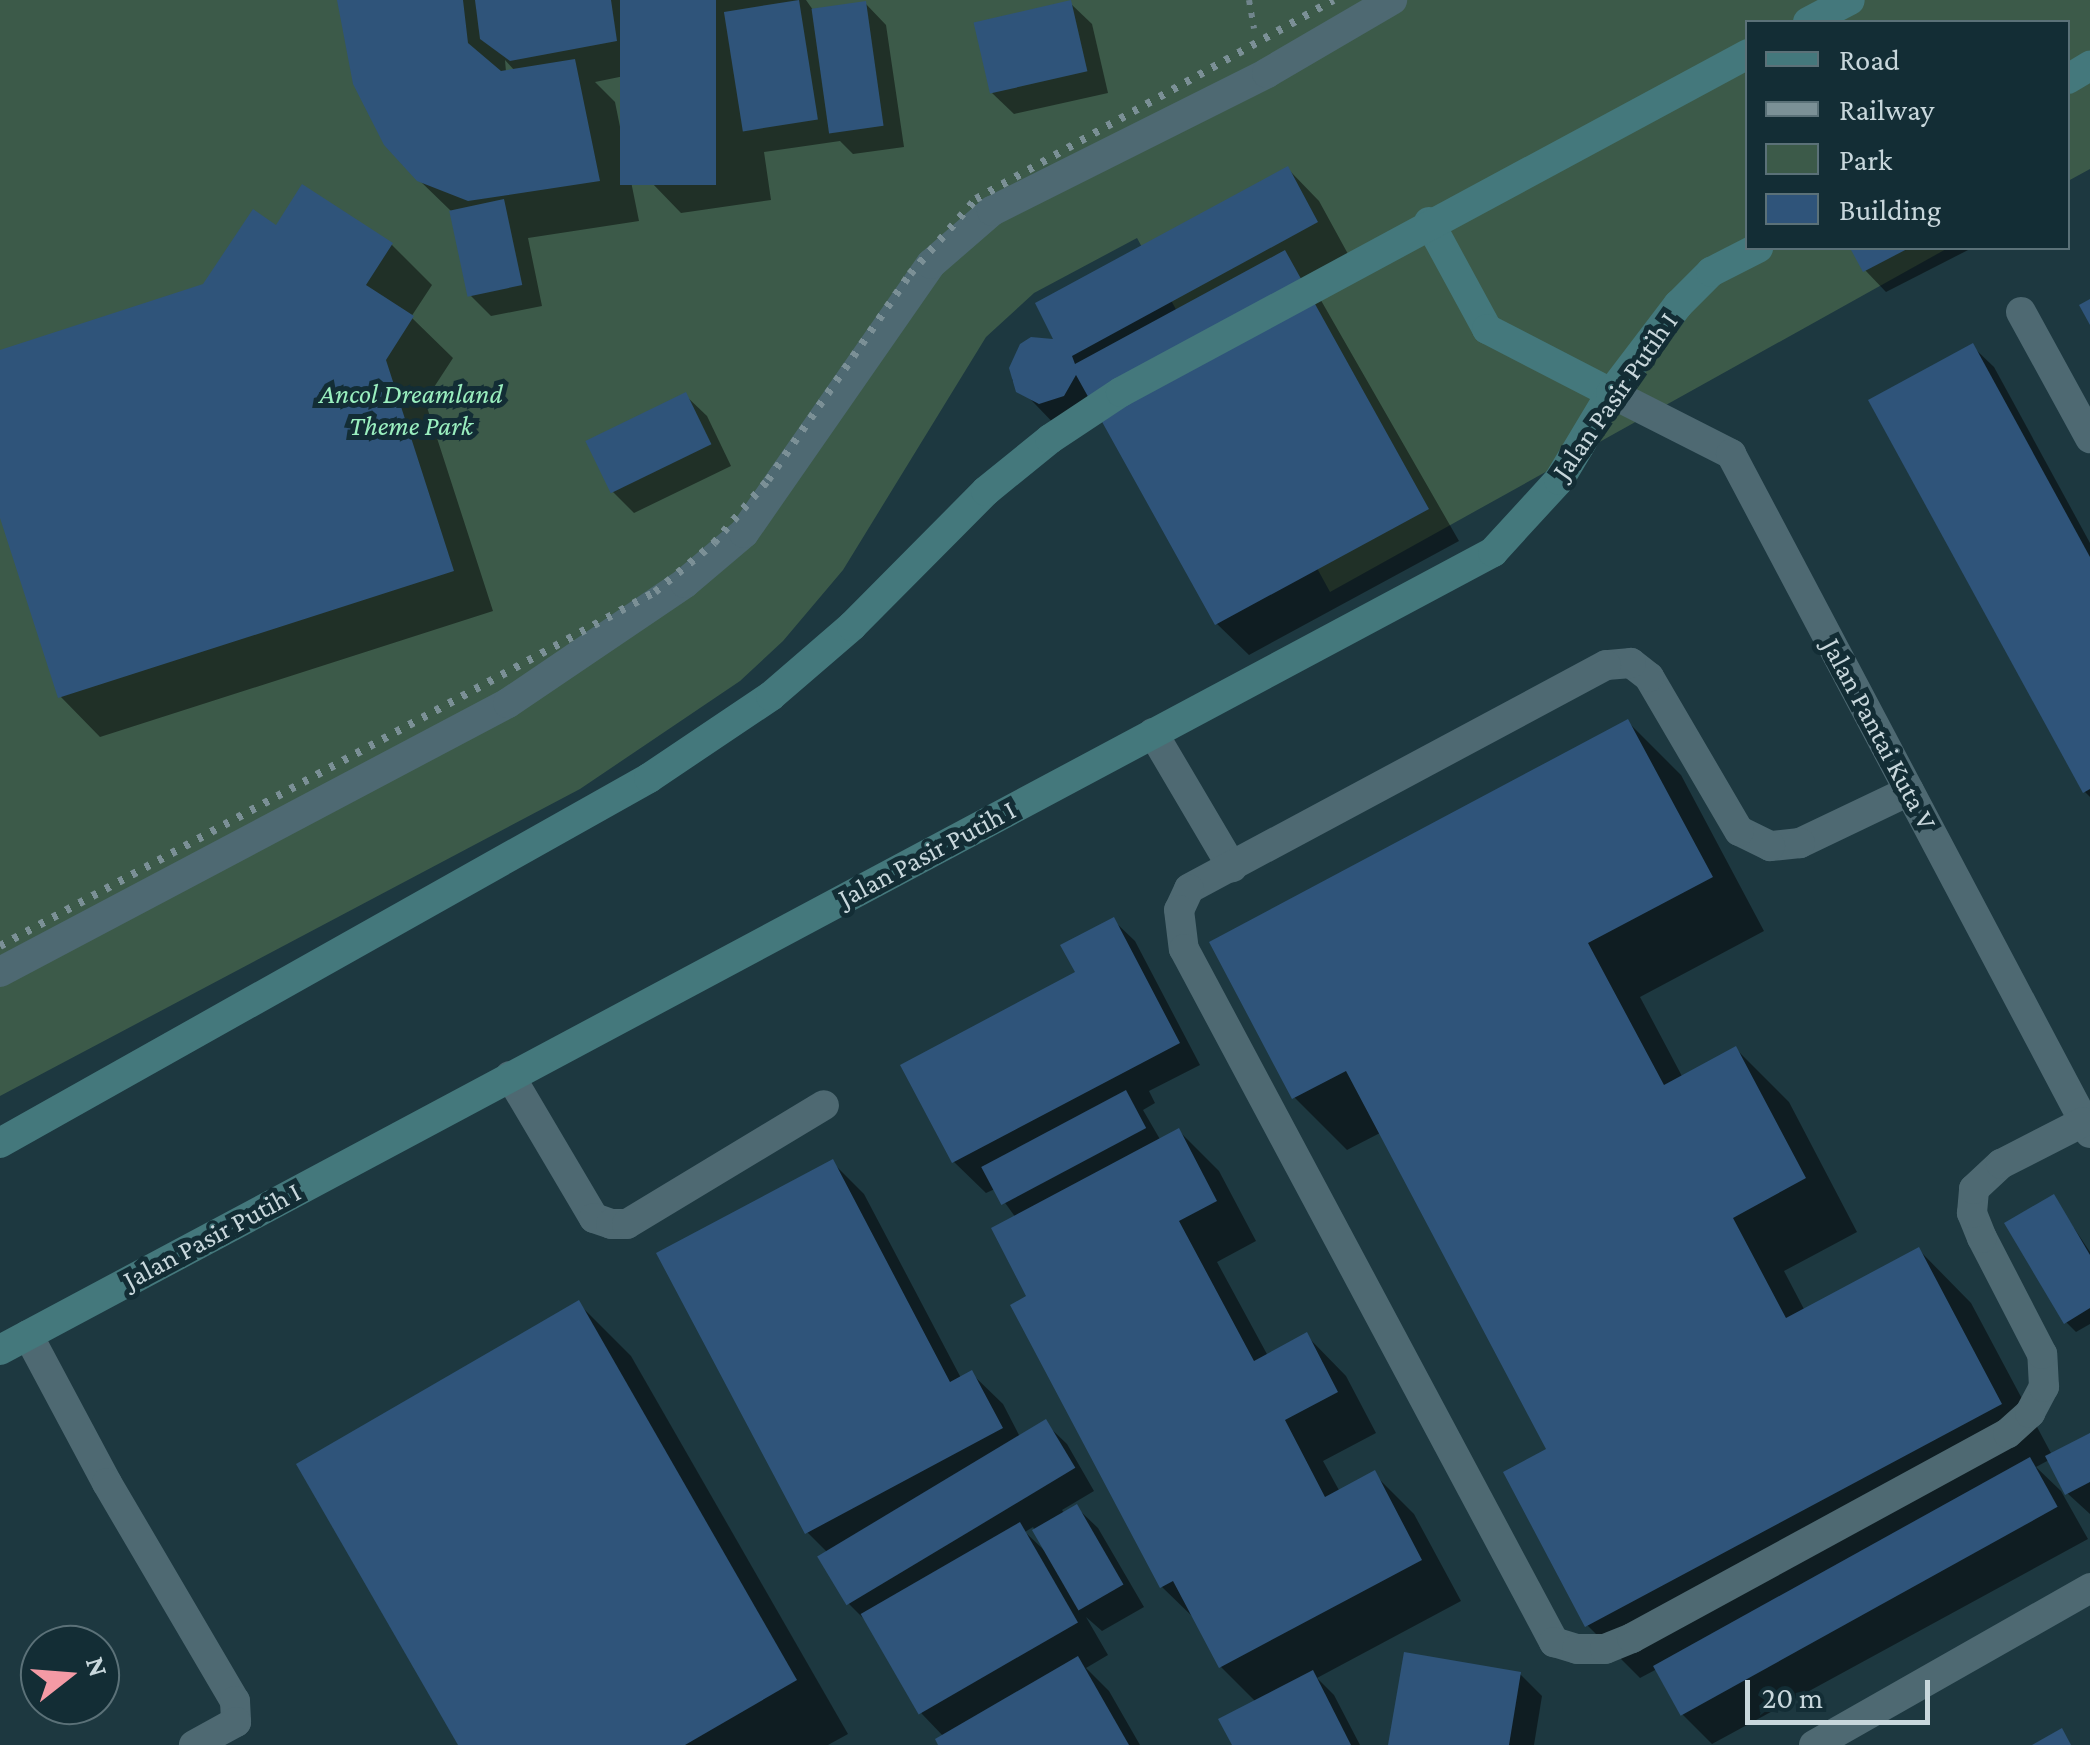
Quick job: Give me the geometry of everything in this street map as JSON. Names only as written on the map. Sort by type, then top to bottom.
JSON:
[{"type":"street","points":[[0,972],[508,703],[686,582],[744,533],[931,264],[992,211],[1267,73],[1392,0]]},
{"type":"street","points":[[1812,20],[1850,0]]},
{"type":"street","points":[[0,1142],[649,778],[771,696],[852,626],[986,491],[1050,439],[1120,392],[1429,222],[1745,56]]},
{"type":"street","points":[[1429,222],[1487,329],[1611,394]]},
{"type":"street","name":"Jalan Pasir Putih I","points":[[0,1350],[1493,552],[1559,480],[1611,394],[1678,305],[1712,272],[1754,250]]},
{"type":"street","points":[[2021,312],[2090,438]]},
{"type":"street","name":"Jalan Pantai Kuta V","points":[[1611,394],[1731,454],[2086,1127]]},
{"type":"street","points":[[1910,791],[1800,844],[1770,846],[1738,831],[1649,677],[1630,663],[1606,665],[1190,889],[1178,910],[1184,950],[1554,1642],[1578,1650],[1605,1648],[1632,1638],[2008,1432],[2030,1413],[2044,1387],[2042,1354],[1982,1238],[1972,1213],[1974,1189],[2001,1164],[2086,1127]]},
{"type":"street","points":[[1153,733],[1232,867]]},
{"type":"street","points":[[510,1076],[594,1218],[611,1224],[627,1224],[824,1106]]},
{"type":"street","points":[[28,1335],[107,1482],[234,1700],[236,1722],[194,1745]]},
{"type":"street","points":[[1814,1745],[2090,1588]]},
{"type":"green space","name":"Ancol Dreamland Theme Park","points":[[0,0],[2090,0],[2090,169],[2070,180],[2070,20],[1745,20],[1745,250],[1944,250],[1330,592],[1137,238],[1034,293],[986,337],[843,570],[783,641],[740,681],[580,789],[0,1096]]},
{"type":"building","points":[[337,0],[463,0],[468,43],[501,71],[575,59],[600,181],[468,201],[417,181],[384,145],[353,84]]},
{"type":"building","points":[[475,0],[611,0],[617,41],[510,61],[480,39]]},
{"type":"building","points":[[620,0],[716,0],[716,185],[620,185]]},
{"type":"building","points":[[799,0],[818,120],[743,131],[724,12]]},
{"type":"building","points":[[1071,0],[1087,71],[990,94],[974,22]]},
{"type":"building","points":[[866,1],[884,126],[829,133],[812,9]]},
{"type":"building","points":[[1288,166],[1318,222],[1072,356],[1075,364],[1285,250],[1429,509],[1215,625],[1076,375],[1064,396],[1039,404],[1016,392],[1009,368],[1020,344],[1031,337],[1053,339],[1035,303]]},
{"type":"building","points":[[302,184],[393,243],[366,285],[414,316],[386,360],[454,571],[58,698],[0,518],[0,350],[203,284],[253,209],[276,225]]},
{"type":"building","points":[[504,199],[522,285],[468,297],[449,211]]},
{"type":"building","points":[[1851,250],[1905,250],[1863,272]]},
{"type":"building","points":[[2090,299],[2090,325],[2079,305]]},
{"type":"building","points":[[1973,343],[2090,557],[2090,789],[2083,793],[1868,400]]},
{"type":"building","points":[[686,392],[711,444],[611,493],[585,441]]},
{"type":"building","points":[[1628,719],[1713,877],[1588,943],[1664,1085],[1736,1046],[1806,1178],[1733,1218],[1786,1318],[1919,1247],[2002,1404],[1585,1627],[1503,1472],[1546,1449],[1346,1071],[1292,1099],[1209,942]]},
{"type":"building","points":[[1114,917],[1180,1043],[952,1163],[900,1065],[1075,972],[1060,945]]},
{"type":"building","points":[[1126,1090],[1146,1128],[1001,1205],[981,1167]]},
{"type":"building","points":[[1179,1128],[1217,1201],[1179,1221],[1254,1361],[1307,1332],[1338,1392],[1285,1420],[1325,1497],[1375,1470],[1422,1560],[1219,1668],[1173,1581],[1160,1588],[1010,1305],[1026,1296],[991,1228]]},
{"type":"building","points":[[833,1159],[950,1382],[972,1370],[1003,1428],[805,1534],[656,1253]]},
{"type":"building","points":[[2054,1194],[2090,1255],[2090,1308],[2064,1324],[2004,1223]]},
{"type":"building","points":[[579,1300],[797,1680],[685,1745],[458,1745],[296,1464]]},
{"type":"building","points":[[1046,1419],[1075,1468],[846,1605],[817,1557]]},
{"type":"building","points":[[2090,1433],[2090,1482],[2065,1495],[2045,1456]]},
{"type":"building","points":[[2030,1457],[2058,1507],[1681,1716],[1653,1666]]},
{"type":"building","points":[[1077,1504],[1124,1585],[1078,1611],[1032,1530]]},
{"type":"building","points":[[1020,1522],[1078,1622],[919,1714],[861,1614]]},
{"type":"building","points":[[1404,1652],[1521,1672],[1509,1745],[1388,1745]]},
{"type":"building","points":[[1078,1656],[1129,1745],[938,1745],[935,1739]]},
{"type":"building","points":[[1313,1670],[1351,1745],[1232,1745],[1218,1719]]},
{"type":"building","points":[[2062,1728],[2071,1745],[2032,1745]]},
{"type":"railway","points":[[0,946],[655,592],[714,543],[768,480],[910,274],[976,199],[1333,0]]}]
